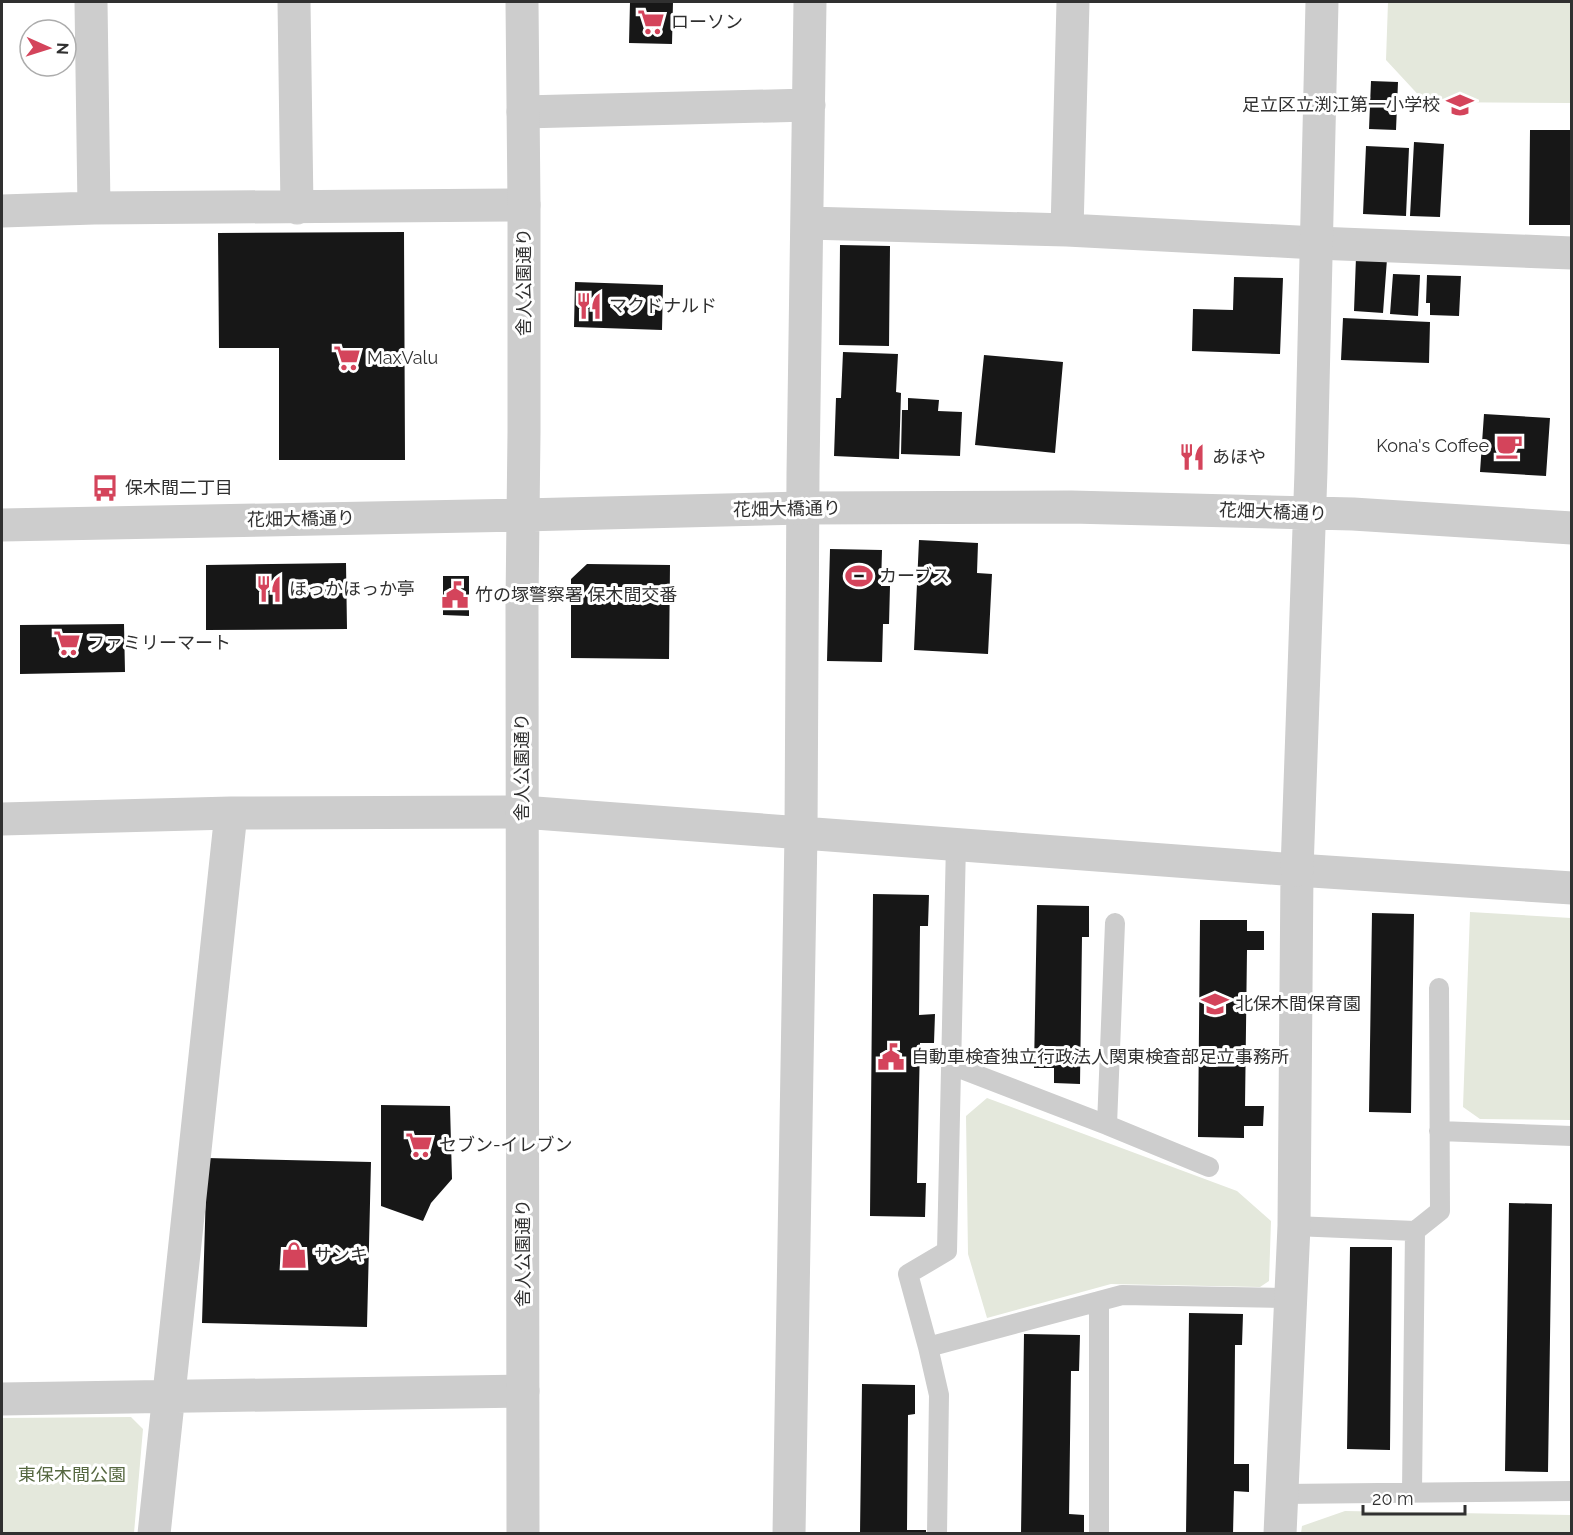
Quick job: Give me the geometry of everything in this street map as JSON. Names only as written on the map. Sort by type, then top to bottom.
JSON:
[{"type":"street","points":[[91,2],[94,208]]},
{"type":"street","points":[[294,2],[297,208]]},
{"type":"street","name":"舎人公園通り","points":[[522,2],[524,205],[523,1533]]},
{"type":"street","points":[[789,1533],[801,833],[810,2]]},
{"type":"street","points":[[1067,230],[1073,2]]},
{"type":"street","points":[[1280,1533],[1294,1226],[1297,870],[1310,513],[1322,2]]},
{"type":"street","points":[[523,112],[808,105]]},
{"type":"street","points":[[2,211],[94,208],[524,205]]},
{"type":"street","points":[[807,223],[1067,230],[1572,253]]},
{"type":"street","name":"花畑大橋通り","points":[[2,525],[803,508],[1071,507],[1353,514],[1572,528]]},
{"type":"street","points":[[2,819],[231,813],[522,812],[1297,870],[1572,888]]},
{"type":"street","points":[[154,1533],[231,813]]},
{"type":"street","points":[[2,1399],[523,1391]]},
{"type":"lane","points":[[937,1533],[939,1395],[908,1274],[947,1251],[956,843]]},
{"type":"lane","points":[[1107,1125],[1115,923]]},
{"type":"lane","points":[[1294,1226],[1415,1231],[1440,1211],[1439,988]]},
{"type":"lane","points":[[951,1065],[1209,1167]]},
{"type":"lane","points":[[1439,1131],[1572,1136]]},
{"type":"lane","points":[[1412,1492],[1415,1231]]},
{"type":"lane","points":[[928,1347],[1122,1295],[1291,1299]]},
{"type":"lane","points":[[1099,1301],[1100,1533]]},
{"type":"lane","points":[[1282,1494],[1572,1491]]},
{"type":"green space","points":[[1388,2],[1571,2],[1571,103],[1425,102],[1386,60]]},
{"type":"green space","points":[[1470,912],[1571,918],[1571,1120],[1480,1119],[1463,1107]]},
{"type":"green space","points":[[987,1098],[1237,1191],[1271,1221],[1269,1281],[1260,1287],[1111,1284],[987,1318],[968,1254],[966,1116]]},
{"type":"green space","name":"東保木間公園","points":[[131,1417],[143,1429],[134,1533],[2,1533],[2,1418]]},
{"type":"green space","points":[[1345,1511],[1571,1515],[1571,1533],[1301,1533],[1302,1526]]},
{"type":"building","name":"ローソン","points":[[630,2],[673,2],[672,44],[629,43]]},
{"type":"building","points":[[1371,81],[1398,82],[1396,130],[1369,129]]},
{"type":"building","points":[[1530,130],[1572,130],[1572,225],[1529,225]]},
{"type":"building","points":[[1414,142],[1444,144],[1440,217],[1410,216]]},
{"type":"building","points":[[1366,146],[1409,148],[1406,216],[1363,214]]},
{"type":"building","points":[[404,232],[405,460],[279,460],[279,348],[219,348],[218,233]]},
{"type":"building","points":[[840,245],[890,246],[889,346],[839,345]]},
{"type":"building","points":[[1356,257],[1387,259],[1383,313],[1354,311]]},
{"type":"building","points":[[1393,274],[1420,275],[1418,316],[1390,314]]},
{"type":"building","points":[[1427,275],[1461,276],[1459,316],[1430,315],[1430,303],[1426,303]]},
{"type":"building","points":[[1234,277],[1283,278],[1280,354],[1192,351],[1193,309],[1233,310]]},
{"type":"building","points":[[575,282],[663,285],[662,330],[574,327]]},
{"type":"building","points":[[1343,318],[1430,322],[1429,363],[1341,360]]},
{"type":"building","points":[[843,352],[898,354],[896,392],[901,393],[899,459],[834,456],[836,398],[841,398]]},
{"type":"building","points":[[984,355],[1063,362],[1055,453],[975,445]]},
{"type":"building","points":[[908,398],[939,400],[938,411],[962,412],[960,456],[901,454],[902,410],[908,410]]},
{"type":"building","points":[[1484,414],[1550,418],[1546,476],[1480,472]]},
{"type":"building","points":[[919,540],[978,543],[977,573],[992,574],[988,654],[914,650]]},
{"type":"building","points":[[830,549],[882,550],[881,586],[890,586],[889,624],[883,624],[882,662],[827,661]]},
{"type":"building","points":[[346,563],[347,629],[206,630],[206,565]]},
{"type":"building","points":[[587,564],[670,565],[669,659],[571,658],[571,579]]},
{"type":"building","points":[[443,576],[469,576],[469,616],[443,615]]},
{"type":"building","points":[[124,624],[125,672],[20,674],[20,625]]},
{"type":"building","points":[[873,894],[929,895],[928,926],[920,926],[919,1015],[935,1014],[934,1043],[920,1043],[917,1183],[926,1183],[925,1217],[870,1216]]},
{"type":"building","points":[[1037,905],[1089,906],[1089,937],[1082,937],[1080,1084],[1054,1083],[1054,1068],[1034,1068]]},
{"type":"building","points":[[1372,913],[1414,914],[1411,1113],[1369,1112]]},
{"type":"building","points":[[1200,920],[1247,920],[1247,931],[1264,931],[1264,950],[1247,950],[1245,1106],[1264,1106],[1263,1126],[1244,1126],[1244,1138],[1198,1137]]},
{"type":"building","points":[[381,1105],[450,1106],[452,1179],[431,1203],[423,1221],[381,1206]]},
{"type":"building","points":[[207,1158],[371,1162],[367,1327],[202,1323]]},
{"type":"building","points":[[1509,1203],[1552,1204],[1548,1472],[1505,1471]]},
{"type":"building","points":[[1350,1247],[1392,1247],[1390,1450],[1347,1449]]},
{"type":"building","points":[[1189,1313],[1243,1314],[1242,1345],[1235,1345],[1234,1464],[1249,1464],[1249,1492],[1234,1491],[1233,1534],[1186,1534]]},
{"type":"building","points":[[1024,1334],[1080,1335],[1079,1371],[1071,1371],[1069,1514],[1084,1515],[1084,1534],[1021,1534]]},
{"type":"building","points":[[862,1384],[915,1385],[915,1414],[908,1415],[907,1530],[926,1530],[926,1534],[860,1534]]},
{"type":"place","name":"ローソン","points":[[651,22]]},
{"type":"place","name":"足立区立渕江第一小学校","points":[[1460,105]]},
{"type":"place","name":"マクドナルド","points":[[589,306]]},
{"type":"place","name":"MaxValu","points":[[347,358]]},
{"type":"place","name":"Kona's Coffee","points":[[1509,446]]},
{"type":"place","name":"あほや","points":[[1192,457]]},
{"type":"place","name":"保木間二丁目","points":[[105,488]]},
{"type":"place","name":"カーブス","points":[[859,576]]},
{"type":"place","name":"ほっかほっか亭","points":[[269,589]]},
{"type":"place","name":"竹の塚警察署 保木間交番","points":[[455,595]]},
{"type":"place","name":"ファミリーマート","points":[[67,643]]},
{"type":"place","name":"北保木間保育園","points":[[1215,1004]]},
{"type":"place","name":"自動車検査独立行政法人関東検査部足立事務所","points":[[891,1057]]},
{"type":"place","name":"セブン-イレブン","points":[[419,1145]]},
{"type":"place","name":"サンキ","points":[[294,1255]]}]
